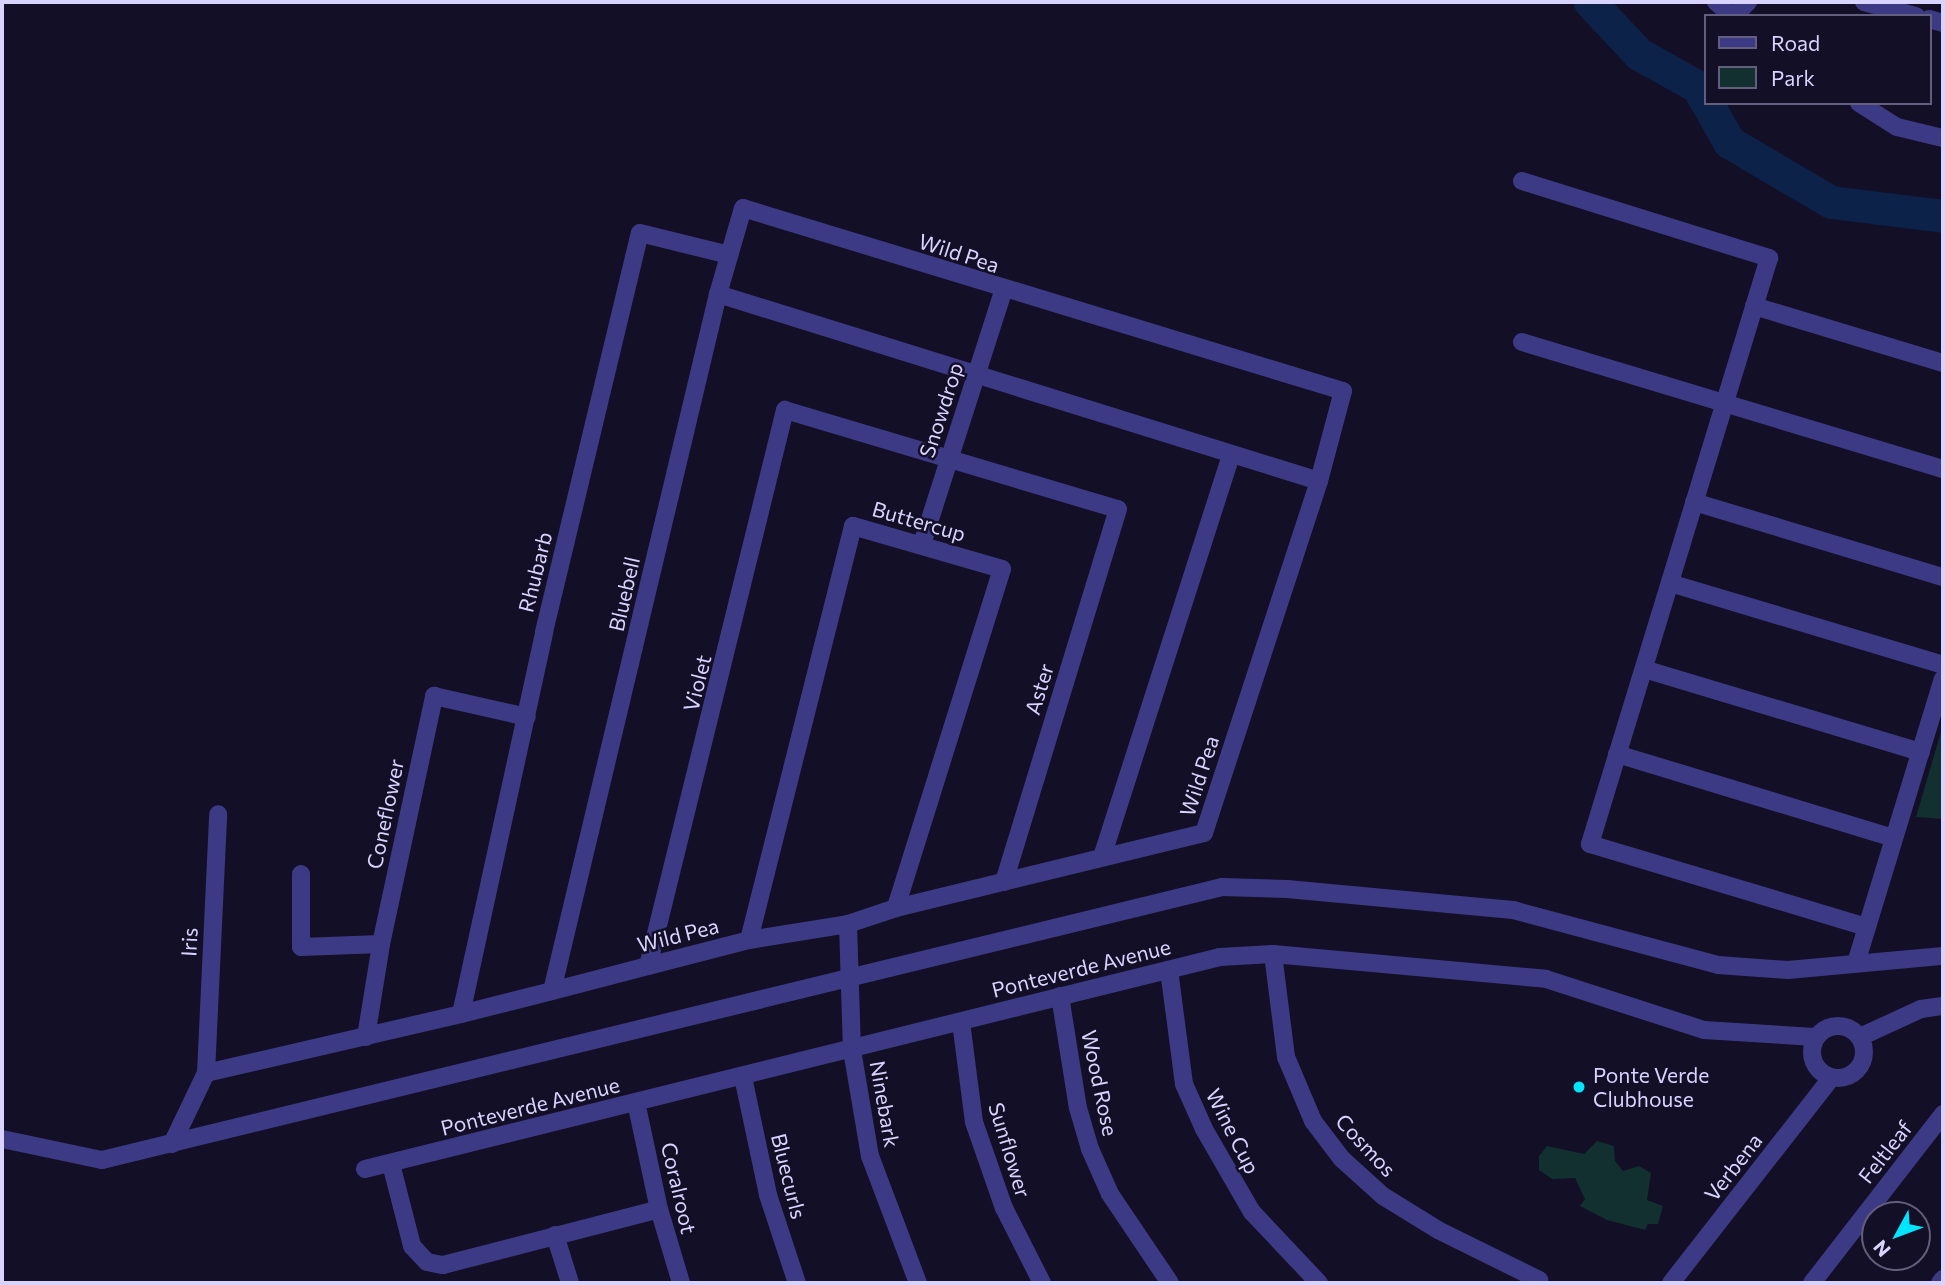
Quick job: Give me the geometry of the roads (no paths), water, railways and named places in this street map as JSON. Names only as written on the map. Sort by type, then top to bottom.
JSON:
[{"type":"street","points":[[1716,2],[1731,14]]},
{"type":"street","points":[[1735,14],[1748,2]]},
{"type":"street","points":[[1864,2],[1909,14]]},
{"type":"street","points":[[1862,105],[1897,127],[1943,138]]},
{"type":"street","points":[[1522,181],[1769,258],[1590,844],[1867,927]]},
{"type":"street","name":"Bluebell","points":[[552,990],[718,294],[743,208]]},
{"type":"street","name":"Wild Pea","points":[[206,1073],[461,1014],[749,940],[848,924],[896,908],[1204,833],[1319,481],[1343,391],[1003,291],[743,208]]},
{"type":"street","name":"Rhubarb","points":[[461,1014],[640,233],[729,255]]},
{"type":"street","name":"Snowdrop","points":[[922,544],[1003,291]]},
{"type":"street","points":[[718,294],[1319,481]]},
{"type":"street","points":[[1754,306],[1943,363]]},
{"type":"street","points":[[1522,342],[1943,469]]},
{"type":"street","name":"Violet","points":[[648,966],[785,410],[949,458]]},
{"type":"street","points":[[1102,857],[1231,455]]},
{"type":"street","name":"Aster","points":[[949,458],[1118,509],[1004,882]]},
{"type":"street","points":[[1694,502],[1943,577]]},
{"type":"street","name":"Buttercup","points":[[749,940],[853,526],[1002,569],[896,908]]},
{"type":"street","points":[[1670,583],[1943,665]]},
{"type":"street","points":[[1644,669],[1921,752]]},
{"type":"street","points":[[1856,963],[1943,679]]},
{"type":"street","name":"Coneflower","points":[[366,1037],[381,944],[434,696],[527,717]]},
{"type":"street","points":[[1617,754],[1894,838]]},
{"type":"street","name":"Iris","points":[[206,1073],[218,814]]},
{"type":"street","points":[[301,874],[301,947],[381,944]]},
{"type":"street","points":[[2,1139],[102,1160],[1222,887],[1287,888],[1513,910],[1718,965],[1788,970],[1943,956]]},
{"type":"street","name":"Ninebark","points":[[848,924],[852,1050],[870,1156],[918,1283]]},
{"type":"street","name":"Ponteverde Avenue","points":[[365,1170],[1220,957],[1273,954],[1546,979],[1704,1030],[1815,1037]]},
{"type":"street","name":"Cosmos","points":[[1273,954],[1286,1057],[1313,1121],[1342,1159],[1405,1210],[1538,1282]]},
{"type":"street","name":"Wine Cup","points":[[1169,970],[1184,1084],[1203,1129],[1252,1212],[1319,1283]]},
{"type":"street","name":"Wood Rose","points":[[1060,996],[1078,1108],[1090,1149],[1116,1204],[1170,1283]]},
{"type":"street","points":[[1860,1038],[1912,1012],[1943,1006]]},
{"type":"street","name":"Sunflower","points":[[961,1022],[974,1122],[1004,1208],[1042,1283]]},
{"type":"street","points":[[1838,1026],[1860,1038],[1864,1058],[1860,1068],[1842,1079],[1831,1078],[1817,1069],[1814,1062],[1815,1037],[1838,1026]]},
{"type":"street","points":[[172,1144],[206,1073]]},
{"type":"street","name":"Bluecurls","points":[[743,1077],[768,1195],[797,1283]]},
{"type":"street","name":"Verbena","points":[[1671,1283],[1831,1078]]},
{"type":"street","name":"Coralroot","points":[[636,1102],[659,1209],[681,1283]]},
{"type":"street","name":"Feltleaf","points":[[1812,1283],[1943,1114]]},
{"type":"street","points":[[391,1164],[412,1245],[427,1262],[443,1265],[659,1209]]},
{"type":"street","points":[[555,1235],[570,1283]]},
{"type":"street","points":[[1940,1283],[1943,1279]]},
{"type":"waterway","points":[[1590,2],[1639,54],[1698,87],[1703,96]]},
{"type":"waterway","points":[[1708,105],[1729,142],[1831,202],[1943,216]]},
{"type":"place","name":"Ponte Verde Clubhouse","points":[[1579,1087]]}]
